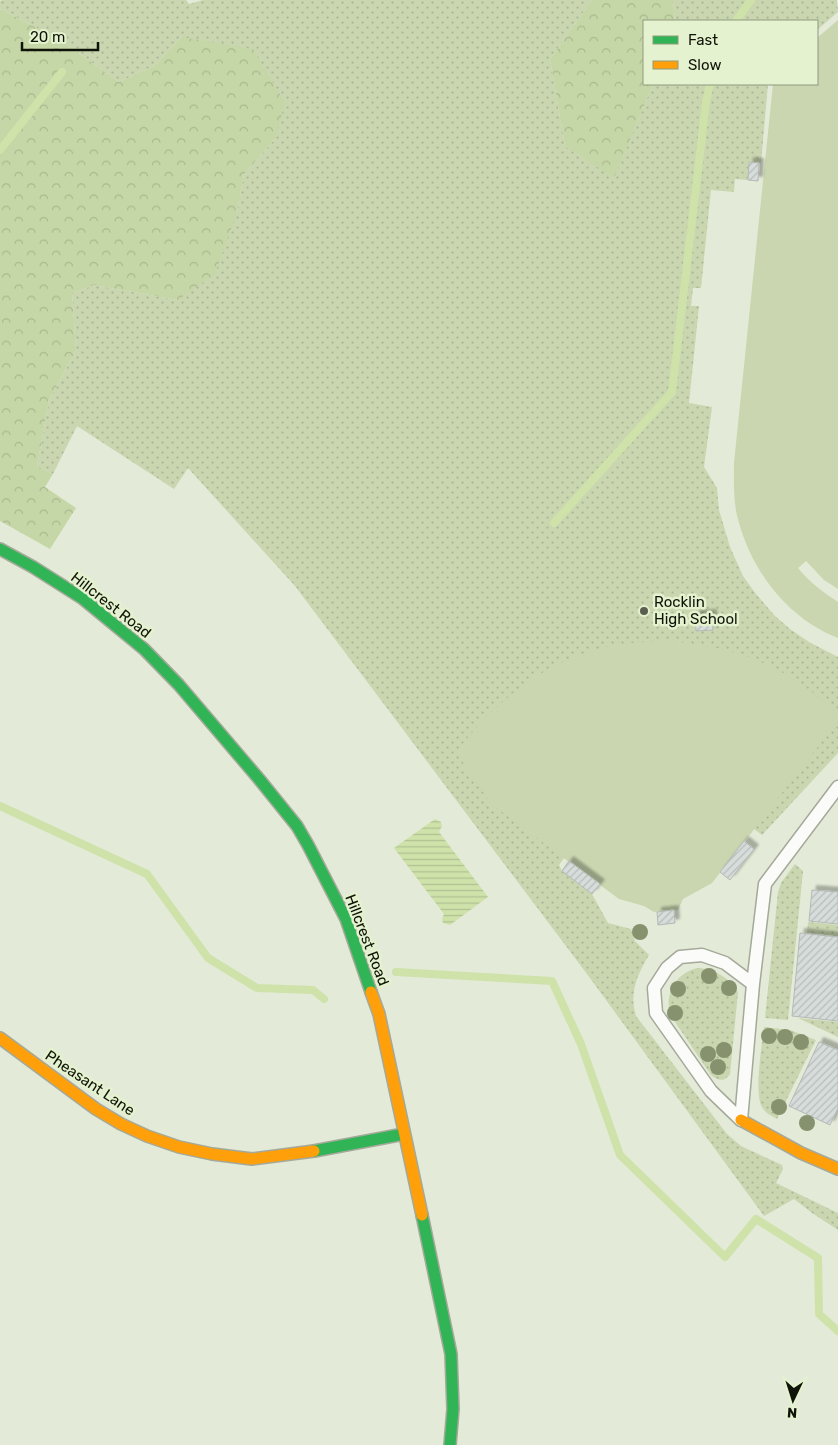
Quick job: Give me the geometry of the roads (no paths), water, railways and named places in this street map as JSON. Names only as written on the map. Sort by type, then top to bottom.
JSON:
[{"type":"street","name":"Hillcrest Road","points":[[0,549],[82,598],[144,649],[179,684],[297,826],[346,918],[379,1014],[451,1354],[453,1409],[450,1445]]},
{"type":"street","name":"Pheasant Lane","points":[[0,1038],[96,1109],[121,1124],[147,1136],[212,1154],[252,1158],[292,1155],[404,1134]]},
{"type":"street","points":[[741,1120],[801,1153],[838,1169]]},
{"type":"lane","points":[[741,1120],[753,984],[765,884],[838,787]]},
{"type":"lane","points":[[741,1120],[711,1091],[656,1012],[654,988],[667,968],[680,957],[702,955],[725,963],[753,984]]},
{"type":"waterway","points":[[737,20],[751,0]]},
{"type":"waterway","points":[[0,150],[62,72]]},
{"type":"waterway","points":[[554,523],[672,392],[706,102],[710,85]]},
{"type":"waterway","points":[[0,806],[147,874],[208,958],[257,988],[313,990],[324,999]]},
{"type":"waterway","points":[[396,972],[552,981],[581,1044],[620,1155],[725,1257],[756,1219],[818,1258],[819,1314],[838,1331]]},
{"type":"place","name":"Rocklin High School","points":[[644,611]]}]
